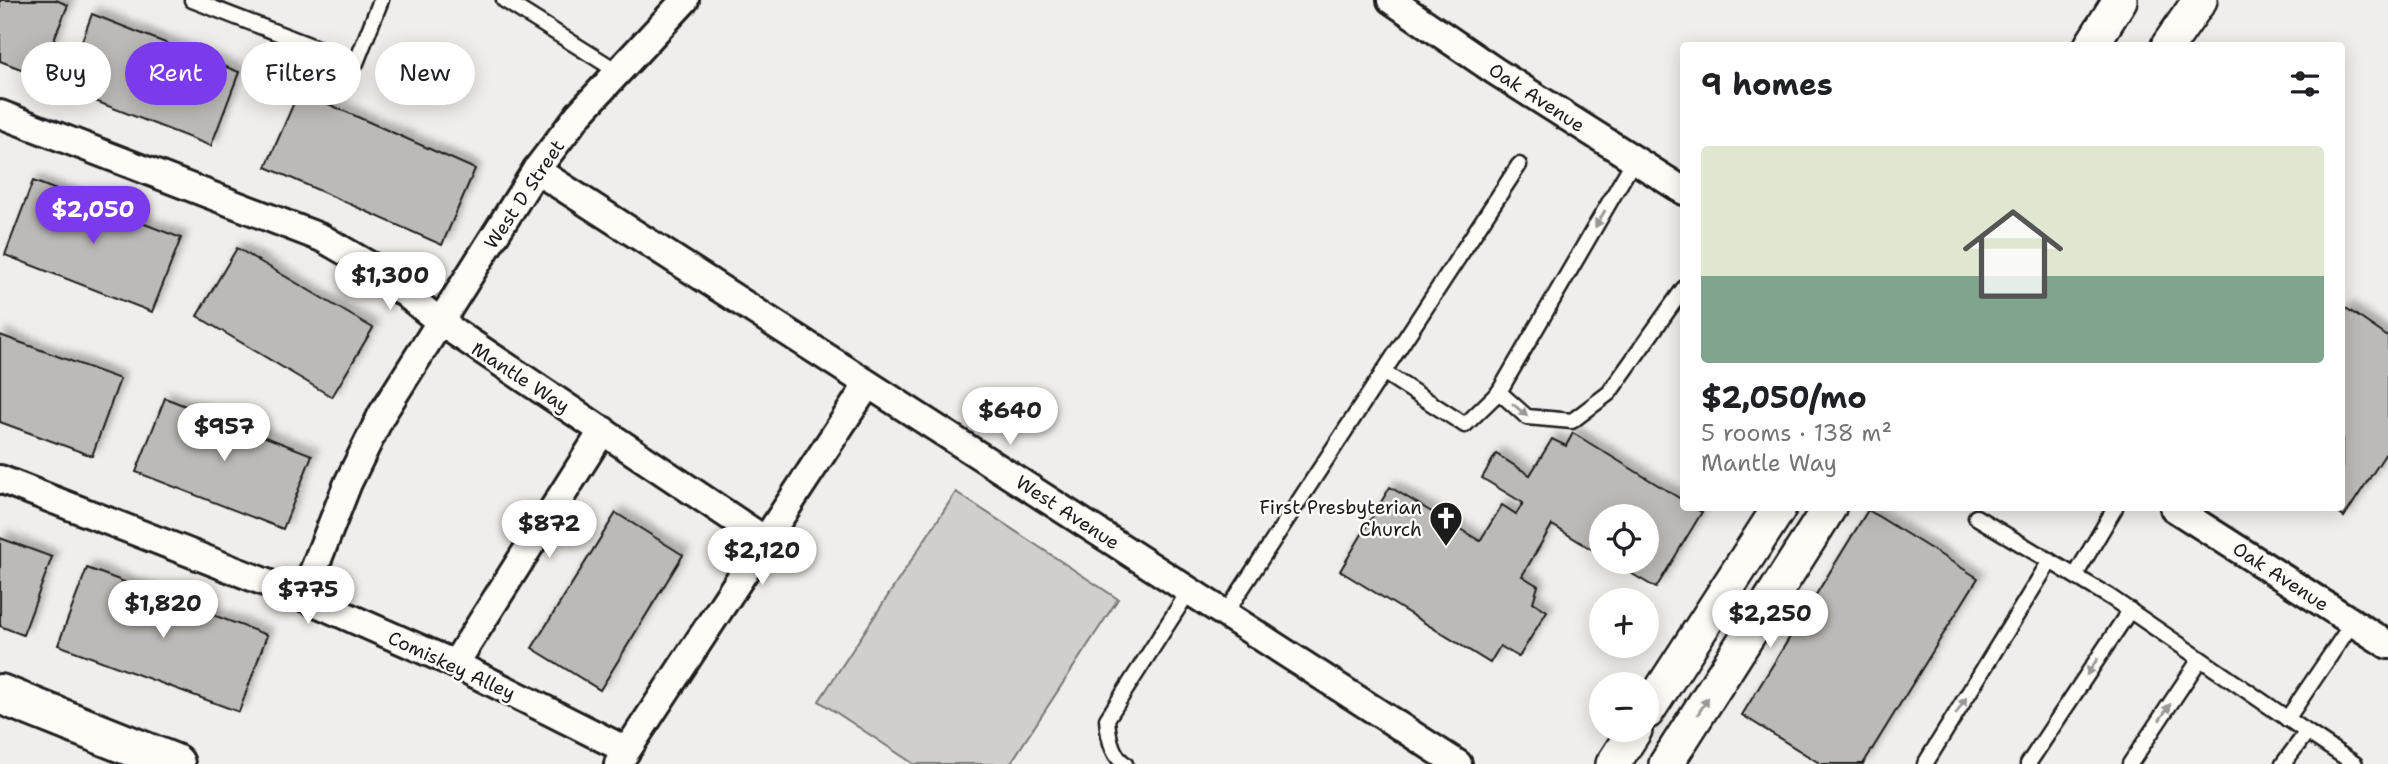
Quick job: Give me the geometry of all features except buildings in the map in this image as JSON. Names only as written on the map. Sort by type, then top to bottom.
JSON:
[{"type":"main road","points":[[0,694],[176,764]]},
{"type":"street","name":"West D Street","points":[[303,597],[348,483],[382,414],[536,170],[579,114],[685,0]]},
{"type":"street","name":"Oak Avenue","points":[[1391,0],[1495,71],[1680,189]]},
{"type":"street","points":[[2094,42],[2120,0]]},
{"type":"street","points":[[2171,42],[2200,0]]},
{"type":"street","name":"Mantle Way","points":[[0,114],[321,238],[374,268],[440,322],[765,540]]},
{"type":"street","name":"West Avenue","points":[[536,170],[1458,764]]},
{"type":"street","points":[[622,757],[868,384]]},
{"type":"street","points":[[455,664],[603,430]]},
{"type":"street","name":"Comiskey Alley","points":[[0,479],[303,597],[455,664],[622,757]]},
{"type":"street","points":[[1659,693],[1777,511]]},
{"type":"street","points":[[1666,764],[1827,511]]},
{"type":"street","name":"Oak Avenue","points":[[2179,511],[2388,645]]},
{"type":"street","points":[[1613,764],[1627,742]]},
{"type":"lane","points":[[192,0],[356,63],[382,0]]},
{"type":"lane","points":[[504,0],[617,71]]},
{"type":"lane","points":[[1383,372],[1465,425],[1499,391],[1634,160]]},
{"type":"lane","points":[[1225,614],[1519,165]]},
{"type":"lane","points":[[1499,391],[1527,417],[1572,422],[1609,393],[1680,294]]},
{"type":"lane","points":[[2075,576],[2113,511]]},
{"type":"lane","points":[[1976,517],[2130,611],[2355,764]]},
{"type":"lane","points":[[1925,764],[2050,561]]},
{"type":"lane","points":[[1125,764],[1120,761],[1109,737],[1107,719],[1189,591]]},
{"type":"lane","points":[[2028,764],[2130,611]]},
{"type":"lane","points":[[2287,719],[2353,622]]},
{"type":"lane","points":[[2130,764],[2200,659]]},
{"type":"lane","points":[[2283,764],[2307,732]]},
{"type":"shaded area","points":[[956,492],[1118,599],[1010,764],[914,764],[819,701]]},
{"type":"place","name":"First Presbyterian Church","points":[[1446,548]]}]
